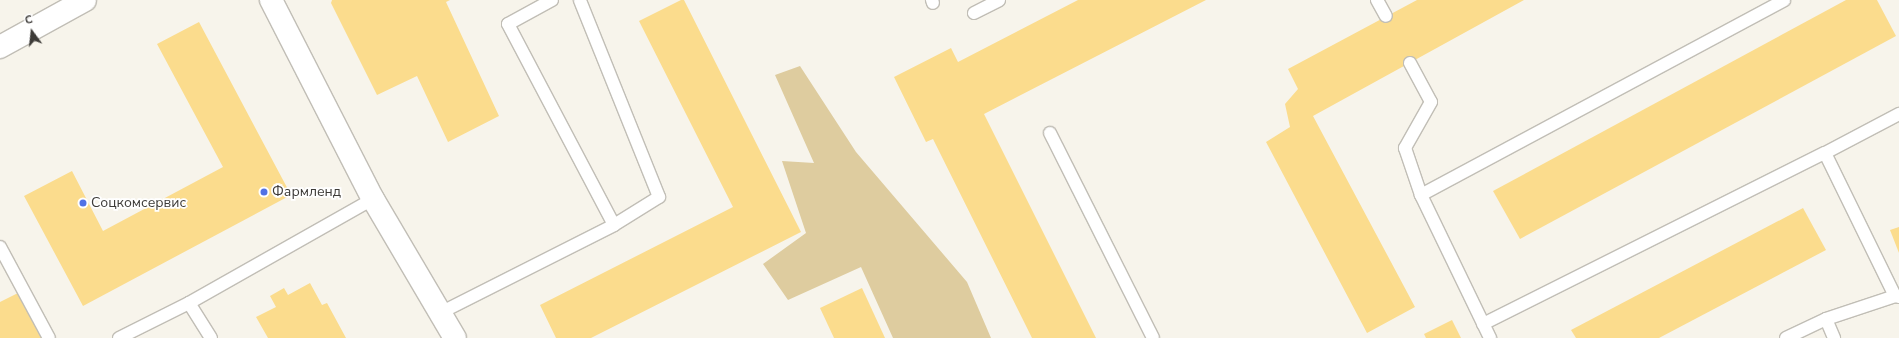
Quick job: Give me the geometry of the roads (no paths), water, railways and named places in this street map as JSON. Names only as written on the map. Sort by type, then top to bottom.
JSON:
[{"type":"street","points":[[271,0],[373,199],[455,338]]},
{"type":"street","points":[[0,47],[77,2]]},
{"type":"lane","points":[[552,0],[508,24],[614,225]]},
{"type":"lane","points":[[440,313],[614,225],[659,197],[580,0]]},
{"type":"lane","points":[[974,13],[999,0]]},
{"type":"lane","points":[[1377,0],[1386,16]]},
{"type":"lane","points":[[1421,195],[1784,0]]},
{"type":"lane","points":[[1410,62],[1431,102],[1405,148],[1421,195],[1490,338]]},
{"type":"lane","points":[[1483,324],[1825,153],[1899,114]]},
{"type":"lane","points":[[1050,133],[1152,338]]},
{"type":"lane","points":[[1786,338],[1826,319],[1897,296],[1825,153]]},
{"type":"lane","points":[[119,338],[189,302],[373,199]]},
{"type":"lane","points":[[0,247],[49,338]]},
{"type":"lane","points":[[189,302],[211,338]]},
{"type":"lane","points":[[1826,319],[1834,338]]},
{"type":"place","name":"Фармленд","points":[[264,192]]},
{"type":"place","name":"Соцкомсервис","points":[[83,203]]}]
